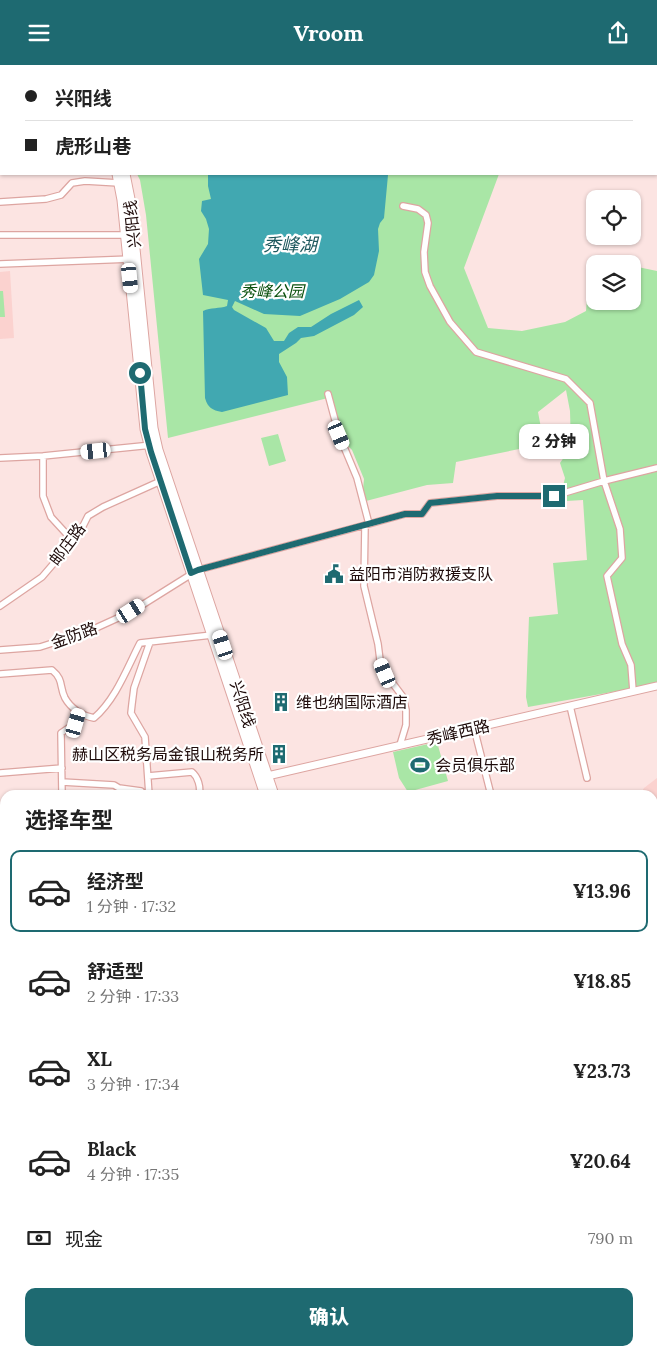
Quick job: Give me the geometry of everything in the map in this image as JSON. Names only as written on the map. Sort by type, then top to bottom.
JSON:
[{"type":"main road","name":"兴阳线","points":[[125,175],[130,199],[132,259],[153,428],[153,445],[264,777],[265,790]]},
{"type":"main road","name":"兴阳线","points":[[118,178],[130,235]]},
{"type":"main road","name":"兴阳线","points":[[195,571],[212,635],[264,777],[271,790]]},
{"type":"street","points":[[0,202],[46,199],[61,195],[72,183],[118,178]]},
{"type":"street","points":[[402,206],[418,209],[426,215],[428,223],[424,259],[425,272],[430,286],[450,322],[476,352],[566,379],[590,403],[604,481],[620,529],[622,558],[607,576],[622,644],[631,665],[634,691]]},
{"type":"street","points":[[0,235],[130,235]]},
{"type":"street","points":[[0,265],[132,259]]},
{"type":"street","points":[[328,394],[339,435],[357,478],[367,525],[364,586],[380,661],[385,673],[403,697],[406,710],[406,725],[400,745]]},
{"type":"street","points":[[0,458],[43,456],[153,445]]},
{"type":"street","points":[[43,456],[43,497],[51,517],[72,541]]},
{"type":"street","points":[[604,481],[657,468]]},
{"type":"street","name":"邮庄路","points":[[0,606],[42,577],[78,534],[88,516],[103,507],[164,480]]},
{"type":"street","name":"金防路","points":[[0,650],[40,647],[87,632],[131,611],[195,571],[405,514],[422,514],[430,503],[497,496],[554,496],[604,481]]},
{"type":"street","points":[[0,674],[52,670],[60,677],[66,700],[78,713],[94,718],[114,694],[140,643],[212,635]]},
{"type":"street","points":[[149,790],[145,737],[132,713],[132,704],[134,688],[150,641]]},
{"type":"street","name":"秀峰西路","points":[[264,777],[657,686]]},
{"type":"street","points":[[570,706],[587,778]]},
{"type":"street","points":[[62,790],[61,733],[76,723],[78,713]]},
{"type":"street","points":[[474,728],[490,790]]},
{"type":"street","points":[[0,773],[62,768]]},
{"type":"street","points":[[148,776],[192,772],[197,776],[200,790]]},
{"type":"street","points":[[62,782],[114,785],[118,788],[133,790]]},
{"type":"shaded area","points":[[10,271],[14,338],[0,339],[0,272]]},
{"type":"shaded area","points":[[657,778],[657,790],[643,790]]},
{"type":"green space","name":"秀峰公园","points":[[138,175],[499,175],[464,268],[488,328],[522,331],[565,322],[586,310],[641,310],[641,268],[657,271],[657,684],[528,707],[526,697],[529,617],[558,614],[553,563],[587,560],[583,500],[550,502],[549,493],[562,490],[565,478],[560,463],[571,447],[570,411],[566,390],[538,412],[544,444],[456,462],[453,483],[427,485],[366,501],[363,489],[364,479],[352,450],[344,442],[332,397],[168,438],[146,215]]},
{"type":"green space","points":[[0,291],[3,291],[5,317],[0,317]]},
{"type":"green space","points":[[278,434],[286,461],[269,466],[261,438]]},
{"type":"green space","name":"会员俱乐部","points":[[437,742],[448,781],[415,790],[407,790],[399,778],[393,752]]},
{"type":"water","name":"秀峰湖","points":[[208,175],[388,175],[384,218],[378,229],[379,251],[374,275],[369,282],[340,299],[300,316],[264,314],[235,301],[232,307],[234,310],[266,328],[274,341],[284,341],[289,333],[298,327],[311,327],[331,314],[359,300],[363,307],[354,315],[314,336],[301,338],[279,354],[279,362],[287,377],[288,395],[222,412],[211,408],[205,398],[203,311],[227,306],[228,300],[203,295],[199,259],[208,244],[209,229],[201,211],[202,201],[211,199]]},
{"type":"place","name":"益阳市消防救援支队","points":[[334,574]]},
{"type":"place","name":"维也纳国际酒店","points":[[281,702]]},
{"type":"place","name":"赫山区税务局金银山税务所","points":[[279,754]]},
{"type":"place","name":"会员俱乐部","points":[[420,765]]},
{"type":"route","points":[[140,373],[145,429],[191,573],[405,514],[422,514],[430,503],[497,496],[554,496]]}]
